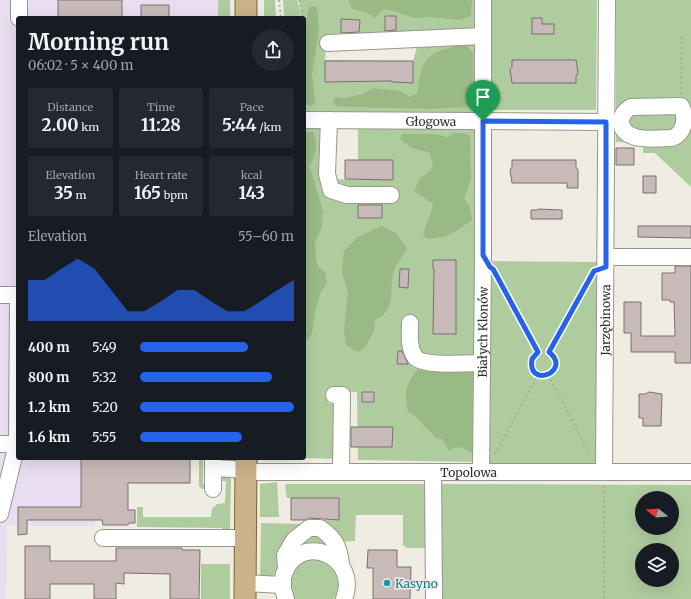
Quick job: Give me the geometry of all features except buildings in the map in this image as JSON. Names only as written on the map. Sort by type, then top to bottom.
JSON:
[{"type":"main road","points":[[246,0],[246,16]]},
{"type":"main road","points":[[245,591],[246,465]]},
{"type":"street","points":[[19,0],[19,16]]},
{"type":"street","name":"Białych Klonów","points":[[481,472],[483,0]]},
{"type":"street","name":"Jarzębinowa","points":[[604,472],[607,0]]},
{"type":"street","points":[[328,43],[483,36]]},
{"type":"street","name":"Głogowa","points":[[306,120],[606,122]]},
{"type":"street","points":[[329,120],[327,174],[331,190],[347,195],[391,195]]},
{"type":"street","points":[[606,262],[691,257]]},
{"type":"street","points":[[0,295],[16,295]]},
{"type":"street","points":[[410,323],[411,350],[415,357],[419,360],[448,363],[482,363]]},
{"type":"street","points":[[334,395],[342,395],[341,472]]},
{"type":"street","points":[[0,444],[16,444]]},
{"type":"street","points":[[0,514],[16,448]]},
{"type":"street","points":[[213,463],[213,489]]},
{"type":"street","name":"Topolowa","points":[[213,463],[233,469],[246,465],[341,472],[691,472]]},
{"type":"street","points":[[433,472],[434,599]]},
{"type":"street","points":[[285,585],[285,555],[294,540],[309,528],[320,528],[328,534],[339,549],[341,564],[347,578],[344,599]]},
{"type":"street","points":[[103,538],[245,538]]},
{"type":"street","points":[[285,585],[292,561],[310,552],[326,553],[341,564]]},
{"type":"street","points":[[245,591],[285,585]]},
{"type":"path","points":[[279,0],[281,16]]},
{"type":"path","points":[[299,0],[302,16]]},
{"type":"path","points":[[681,106],[682,37]]},
{"type":"path","points":[[549,352],[594,271],[606,262]]},
{"type":"path","points":[[497,276],[538,352]]},
{"type":"path","points":[[538,352],[549,352],[556,362],[554,370],[548,375],[544,376],[534,371],[531,364],[534,356],[538,352]]},
{"type":"path","points":[[493,457],[538,374]]},
{"type":"path","points":[[548,375],[592,457]]},
{"type":"path","points":[[604,472],[604,599]]},
{"type":"shaded area","points":[[0,0],[231,0],[231,16],[16,16],[16,460],[96,460],[95,526],[7,526],[6,599],[0,599]]},
{"type":"green space","points":[[218,0],[230,0],[230,16],[218,16]]},
{"type":"green space","points":[[264,0],[275,0],[276,16],[264,16]]},
{"type":"green space","points":[[283,0],[297,0],[300,16],[284,16]]},
{"type":"green space","points":[[299,0],[479,0],[479,33],[396,35],[341,33],[327,35],[325,60],[413,61],[418,43],[479,39],[479,116],[306,116],[306,16],[302,16]]},
{"type":"green space","points":[[348,0],[472,0],[471,16],[460,20],[431,17],[414,18],[383,9],[375,18],[366,12],[352,9]]},
{"type":"green space","points":[[492,0],[597,0],[596,110],[492,110]]},
{"type":"green space","points":[[616,0],[691,0],[691,187],[655,153],[643,153],[643,142],[616,142]]},
{"type":"green space","points":[[314,6],[317,8],[319,30],[312,74],[315,101],[311,106],[306,104],[306,21],[310,7]]},
{"type":"green space","points":[[458,45],[466,45],[473,53],[473,95],[471,107],[429,109],[351,107],[336,106],[333,102],[335,97],[345,98],[363,94],[373,88],[400,91],[410,97],[417,93],[420,75],[427,59],[437,52]]},
{"type":"green space","points":[[306,126],[327,126],[325,179],[358,180],[358,126],[479,126],[479,462],[358,460],[357,392],[329,391],[328,403],[339,404],[339,459],[306,458]]},
{"type":"green space","points":[[313,132],[316,141],[313,159],[309,167],[323,211],[322,227],[315,242],[316,260],[318,266],[325,272],[327,283],[321,292],[315,311],[312,333],[306,342],[306,133]]},
{"type":"green space","points":[[454,133],[464,133],[470,136],[471,179],[464,198],[470,208],[472,220],[455,232],[444,237],[427,239],[423,234],[433,204],[414,191],[420,178],[430,171],[433,165],[429,152],[413,148],[400,139],[402,134],[434,134],[447,137]]},
{"type":"green space","points":[[381,226],[396,233],[407,249],[397,264],[393,274],[389,306],[386,312],[375,320],[374,331],[366,346],[359,352],[346,346],[344,330],[348,292],[342,272],[344,251],[358,237]]},
{"type":"green space","points":[[486,261],[602,262],[601,463],[485,463]]},
{"type":"green space","points":[[436,365],[443,373],[473,367],[472,453],[463,448],[456,447],[449,451],[442,439],[437,439],[414,415],[408,412],[406,390],[410,381],[417,370]]},
{"type":"green space","points":[[199,460],[203,460],[203,484],[208,484],[208,489],[202,489],[199,486]]},
{"type":"green space","points":[[231,473],[230,535],[222,535],[222,528],[137,527],[137,507],[143,507],[143,517],[211,517],[212,509],[217,504],[225,503],[226,481],[217,481],[217,477]]},
{"type":"green space","points":[[277,482],[279,517],[260,517],[260,484]]},
{"type":"green space","points":[[286,484],[429,484],[427,548],[407,548],[403,545],[403,515],[356,515],[355,541],[339,542],[333,533],[320,520],[339,520],[339,498],[287,498]]},
{"type":"green space","points":[[436,484],[691,485],[691,599],[438,599]]},
{"type":"green space","points":[[261,523],[304,524],[280,560],[274,575],[269,578],[260,578]]},
{"type":"green space","points":[[311,531],[334,546],[293,548]]},
{"type":"green space","points":[[312,559],[320,560],[326,563],[332,567],[335,572],[338,578],[338,585],[334,599],[295,599],[291,586],[292,574],[295,569],[305,561]]},
{"type":"green space","points":[[201,564],[230,564],[230,599],[201,599]]},
{"type":"place","name":"Kasyno","points":[[387,583]]},
{"type":"route","points":[[483,121],[606,122],[606,267],[594,271],[549,352],[556,362],[556,366],[552,373],[544,376],[537,374],[532,368],[532,359],[538,352],[493,269],[490,267],[483,255],[483,121]]}]
